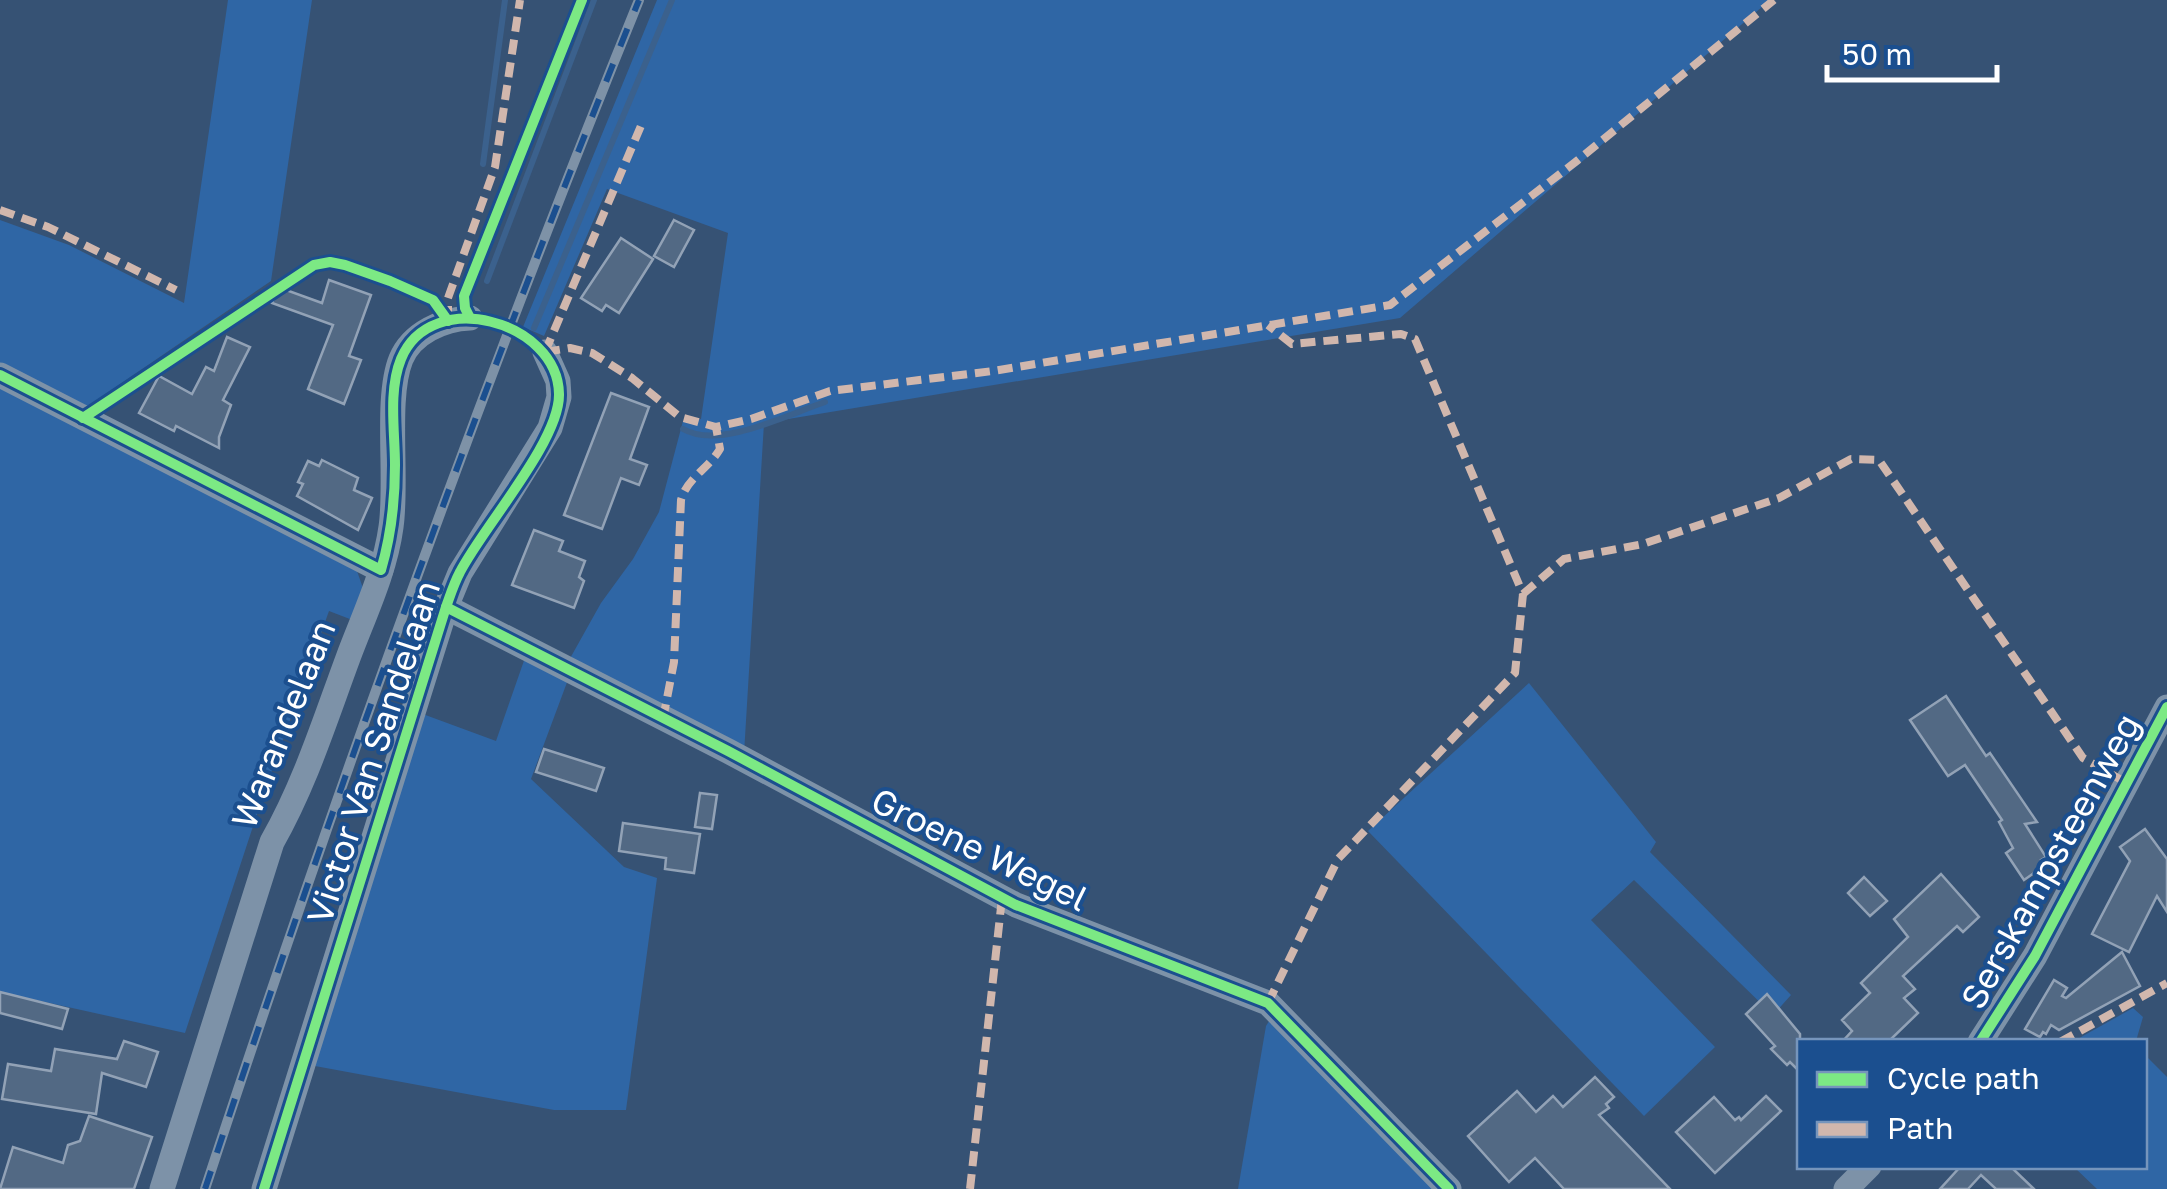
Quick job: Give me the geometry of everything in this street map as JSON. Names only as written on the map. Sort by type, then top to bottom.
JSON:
[{"type":"street","name":"Warandelaan","points":[[162,1189],[272,842],[294,804],[381,570],[392,521],[395,394],[401,360],[408,346],[420,336],[448,321],[470,318]]},
{"type":"street","name":"Victor Van Sandelaan","points":[[264,1189],[446,608],[460,573],[550,428],[559,396],[558,381],[544,352]]},
{"type":"street","points":[[0,376],[381,570]]},
{"type":"street","name":"Groene Wegel","points":[[446,608],[728,751],[1016,906],[1268,1002],[1449,1189]]},
{"type":"street","name":"Serskampsteenweg","points":[[1982,1039],[2035,956],[2167,707]]},
{"type":"street","points":[[1846,1189],[1866,1169]]},
{"type":"shaded area","points":[[228,0],[312,0],[271,281],[85,408],[0,368],[0,220],[69,245],[184,303]]},
{"type":"shaded area","points":[[657,0],[1770,0],[1400,318],[764,423],[744,754],[568,662],[659,512],[683,421],[701,419],[728,233],[607,189],[544,336],[523,327]]},
{"type":"shaded area","points":[[0,382],[357,571],[365,594],[355,621],[329,611],[185,1033],[0,992]]},
{"type":"shaded area","points":[[527,652],[569,677],[531,779],[624,867],[657,878],[626,1110],[554,1110],[315,1066],[420,713],[496,741]]},
{"type":"shaded area","points":[[1529,683],[1656,842],[1650,852],[1791,995],[1773,1015],[1634,880],[1591,920],[1715,1047],[1644,1116],[1368,831]]},
{"type":"shaded area","points":[[2133,1008],[2143,1017],[2137,1039],[2078,1039]]},
{"type":"shaded area","points":[[1273,1015],[1444,1189],[1238,1189],[1266,1026]]},
{"type":"shaded area","points":[[2147,1057],[2167,1077],[2167,1189],[2097,1189],[2076,1169],[2147,1169]]},
{"type":"building","points":[[674,220],[694,230],[674,267],[654,256]]},
{"type":"building","points":[[621,238],[653,259],[619,313],[606,305],[602,311],[581,298]]},
{"type":"building","points":[[329,280],[371,295],[349,356],[361,360],[344,404],[308,389],[333,325],[272,303],[278,287],[322,303]]},
{"type":"building","points":[[227,337],[250,347],[223,400],[231,405],[219,448],[139,413],[159,376],[192,394],[206,367],[214,371]]},
{"type":"building","points":[[611,393],[649,407],[630,459],[647,465],[639,485],[621,478],[602,529],[564,515]]},
{"type":"building","points":[[322,460],[358,478],[354,490],[372,498],[358,530],[297,496],[303,484],[298,482],[308,461],[319,466]]},
{"type":"building","points":[[534,530],[563,541],[559,551],[585,561],[579,577],[584,581],[574,608],[512,585]]},
{"type":"building","points":[[1946,696],[2037,822],[2025,824],[2046,857],[2041,860],[2044,866],[2024,880],[2006,853],[2013,848],[1999,822],[2002,820],[1965,765],[1948,776],[1910,720]]},
{"type":"building","points":[[544,749],[604,768],[596,791],[536,772]]},
{"type":"building","points":[[700,793],[717,795],[712,829],[695,827]]},
{"type":"building","points":[[623,823],[700,834],[694,873],[665,869],[666,858],[619,851]]},
{"type":"building","points":[[2145,829],[2167,859],[2167,912],[2157,896],[2129,952],[2092,934],[2130,861],[2120,847]]},
{"type":"building","points":[[1941,874],[1979,917],[1963,932],[1957,926],[1903,976],[1915,989],[1904,998],[1918,1013],[1891,1039],[1845,1039],[1852,1031],[1842,1020],[1870,993],[1861,983],[1908,937],[1894,919]]},
{"type":"building","points":[[1864,877],[1887,901],[1870,916],[1848,893]]},
{"type":"building","points":[[2122,952],[2140,986],[2059,1030],[2051,1025],[2040,1037],[2025,1029],[2054,980],[2067,988],[2062,996],[2066,998]]},
{"type":"building","points":[[0,992],[68,1009],[62,1029],[0,1013]]},
{"type":"building","points":[[1767,994],[1800,1034],[1797,1069],[1771,1049],[1775,1046],[1746,1014]]},
{"type":"building","points":[[124,1041],[158,1052],[146,1087],[102,1073],[96,1114],[2,1099],[8,1064],[51,1071],[55,1049],[117,1059]]},
{"type":"building","points":[[1595,1077],[1614,1097],[1606,1104],[1609,1108],[1599,1115],[1670,1189],[1564,1189],[1535,1158],[1509,1182],[1468,1136],[1517,1091],[1536,1112],[1553,1096],[1563,1107]]},
{"type":"building","points":[[1766,1096],[1781,1111],[1715,1173],[1676,1132],[1714,1097],[1735,1120],[1741,1120]]},
{"type":"building","points":[[89,1116],[152,1137],[134,1189],[0,1189],[13,1147],[63,1163],[68,1145],[80,1141]]},
{"type":"building","points":[[1958,1169],[2013,1169],[2034,1189],[1996,1189],[1981,1175],[1968,1189],[1940,1189]]},
{"type":"waterway","points":[[483,164],[505,0]]},
{"type":"waterway","points":[[487,281],[594,0]]},
{"type":"waterway","points":[[534,328],[672,0]]},
{"type":"waterway","points":[[683,429],[698,434],[734,433],[825,402]]},
{"type":"railway","points":[[205,1189],[412,591],[639,0]]},
{"type":"marked path","points":[[448,321],[448,298],[495,167],[520,0]]},
{"type":"marked path","points":[[545,352],[570,348],[592,353],[632,378],[680,417],[716,427],[830,391],[993,371],[1390,305],[1578,160],[1774,0]]},
{"type":"marked path","points":[[545,352],[643,121]]},
{"type":"marked path","points":[[0,210],[48,227],[176,290]]},
{"type":"marked path","points":[[1268,325],[1292,344],[1401,334],[1415,339],[1523,594],[1515,673],[1338,859],[1268,1003]]},
{"type":"marked path","points":[[663,719],[674,662],[681,500],[720,449],[716,427]]},
{"type":"marked path","points":[[1523,594],[1564,559],[1643,544],[1779,498],[1851,459],[1879,460],[2083,758],[2125,782]]},
{"type":"marked path","points":[[970,1189],[1002,898]]},
{"type":"marked path","points":[[2065,1039],[2167,983]]},
{"type":"cycle path","points":[[470,318],[464,296],[582,0]]},
{"type":"cycle path","points":[[83,418],[314,265],[345,265],[390,281],[433,300],[448,321]]},
{"type":"cycle path","points":[[0,375],[381,570],[394,492],[395,384],[401,359],[416,337],[438,323],[464,319],[491,322],[538,347],[553,369],[559,394],[547,435],[471,553],[446,607],[264,1189]]},
{"type":"cycle path","points":[[446,607],[728,751],[1016,905],[1268,1003],[1449,1189]]},
{"type":"cycle path","points":[[1982,1039],[2035,956],[2167,707]]}]
